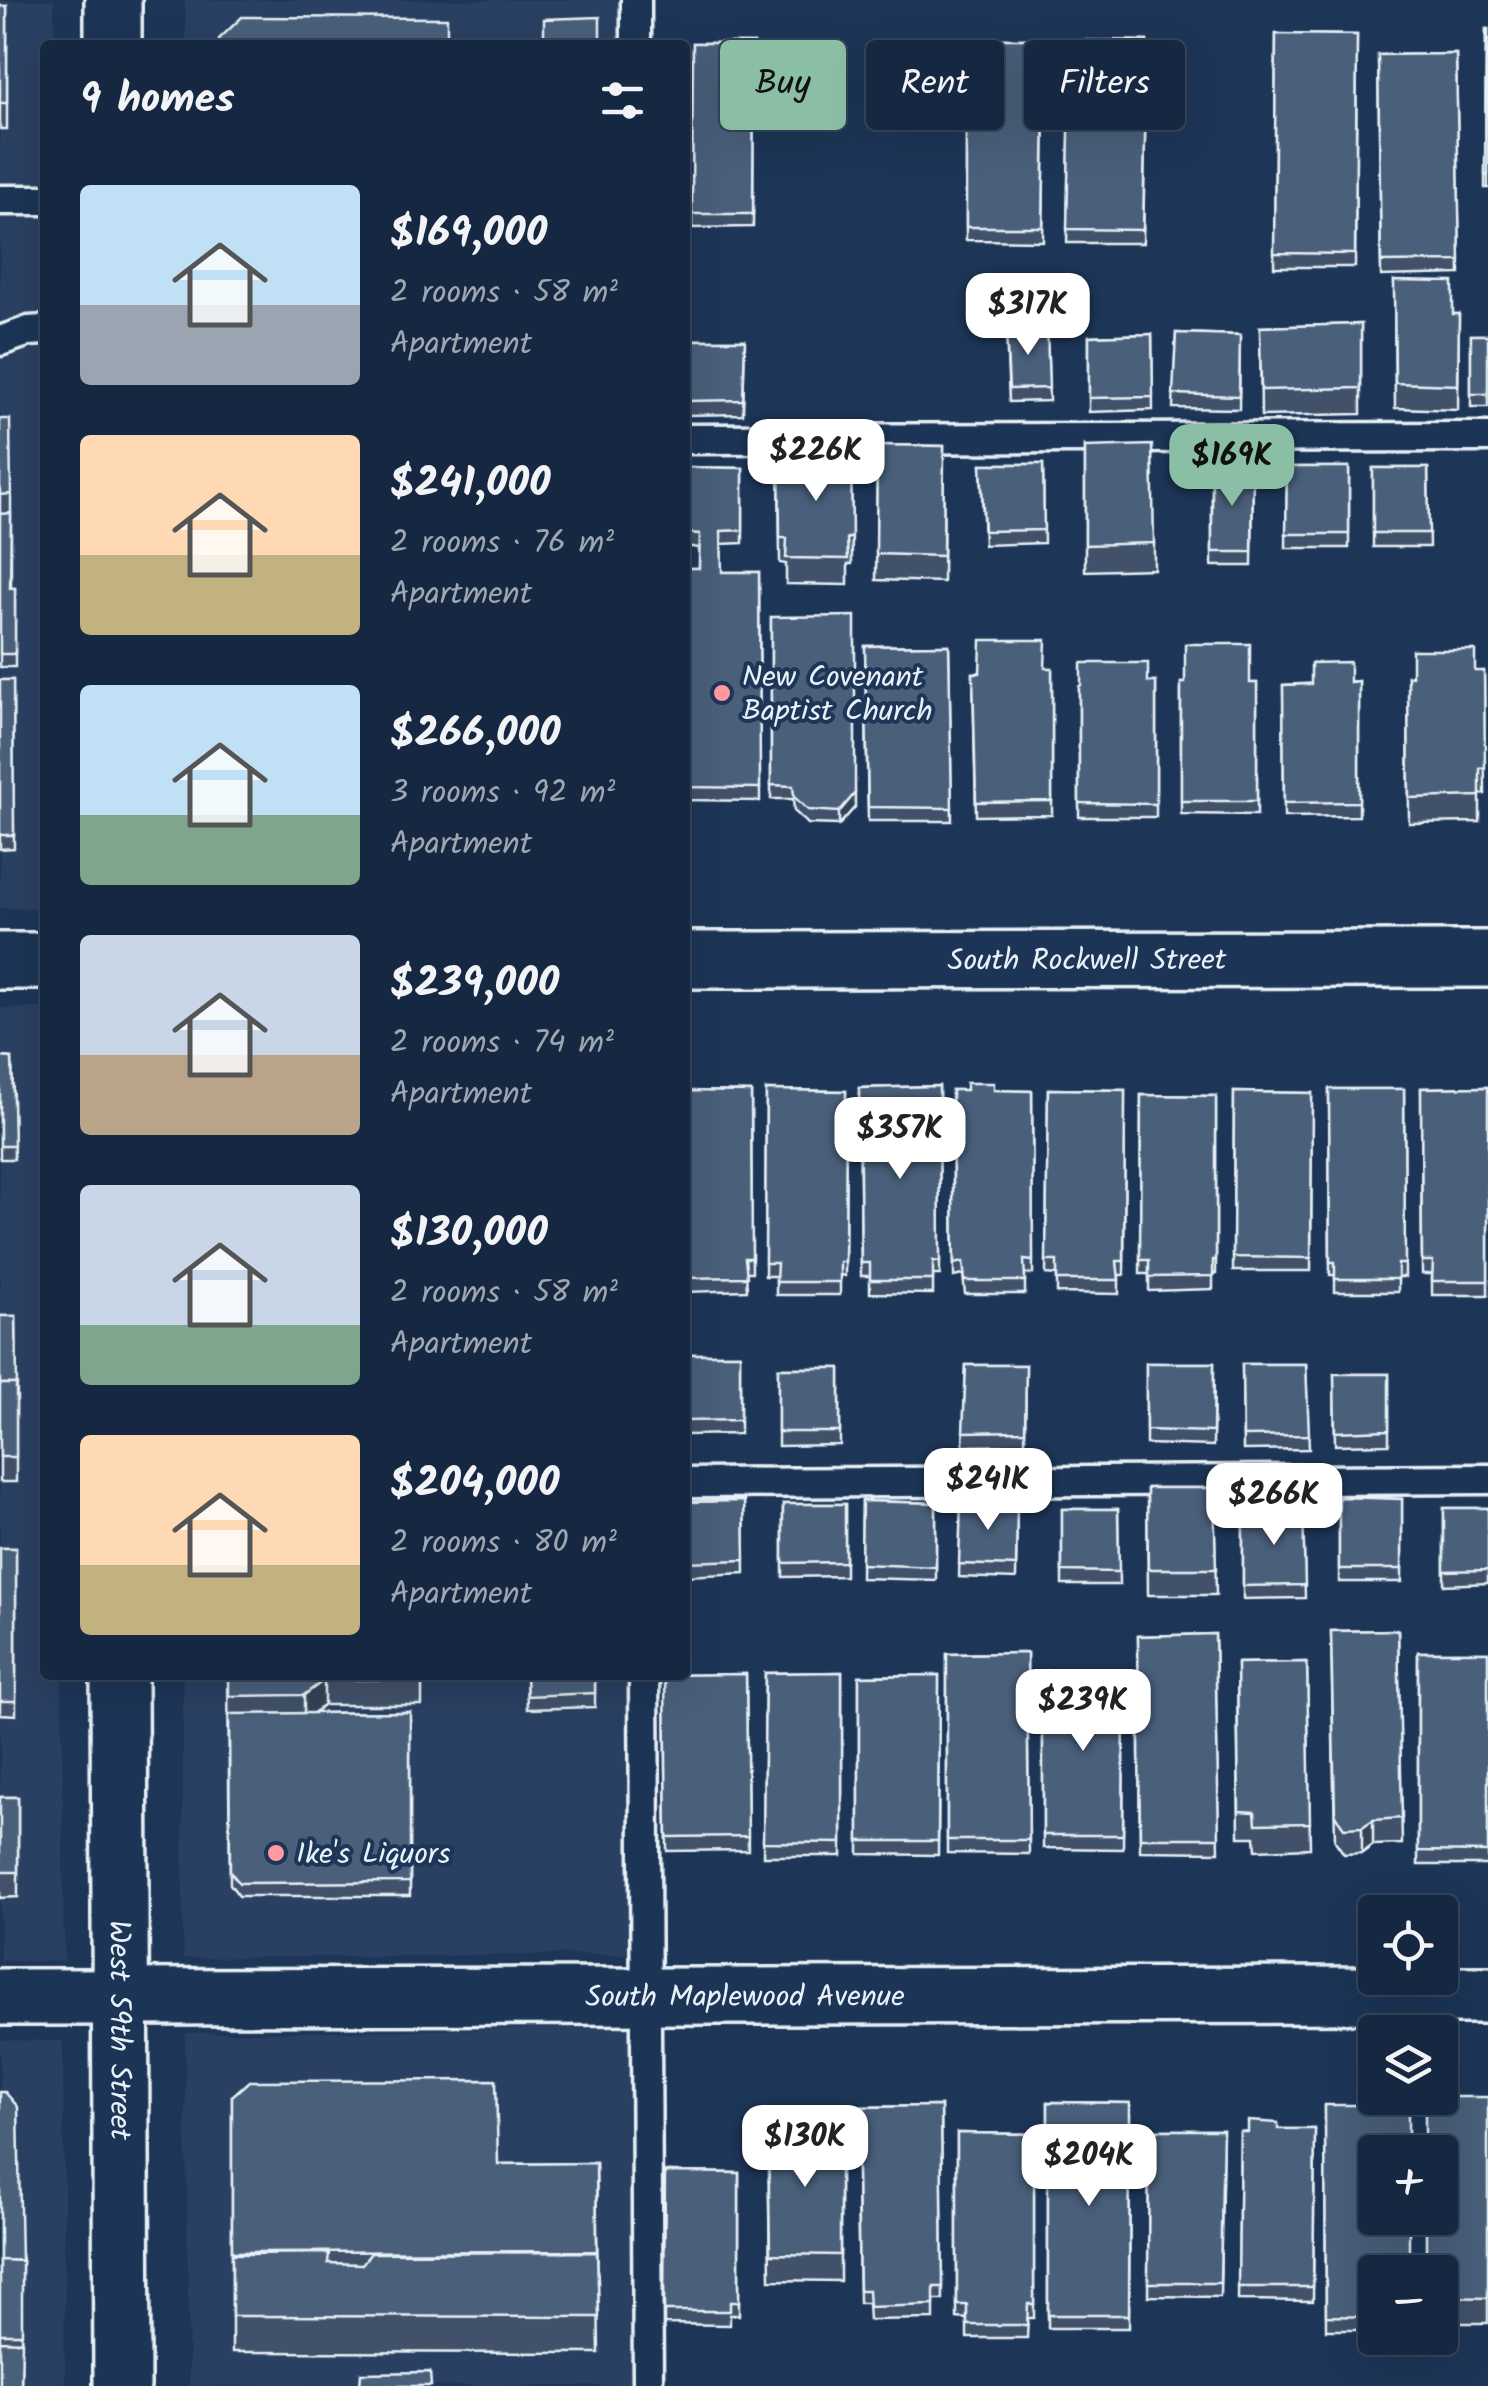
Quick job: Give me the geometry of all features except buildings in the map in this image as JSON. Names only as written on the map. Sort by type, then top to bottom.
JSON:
[{"type":"street","points":[[112,0],[113,40]]},
{"type":"street","name":"South Rockwell Street","points":[[690,960],[1488,959]]},
{"type":"street","points":[[0,961],[40,961]]},
{"type":"street","name":"West 59th Street","points":[[118,1680],[122,2386]]},
{"type":"street","name":"South Maplewood Avenue","points":[[0,1997],[1488,1995]]},
{"type":"lane","points":[[636,0],[636,40]]},
{"type":"lane","points":[[0,200],[40,200]]},
{"type":"lane","points":[[0,340],[40,330]]},
{"type":"lane","points":[[690,439],[1488,437]]},
{"type":"lane","points":[[690,1483],[1488,1479]]},
{"type":"lane","points":[[644,1680],[648,2386]]},
{"type":"shaded area","points":[[0,0],[54,0],[55,40],[40,40],[40,908],[0,908]]},
{"type":"shaded area","points":[[185,0],[636,0],[636,40],[186,40]]},
{"type":"shaded area","points":[[0,1008],[40,1008],[40,1680],[62,1680],[64,1961],[0,1961]]},
{"type":"shaded area","points":[[183,1680],[644,1680],[646,1954],[183,1958]]},
{"type":"shaded area","points":[[647,2027],[648,2386],[189,2386],[185,2033]]},
{"type":"shaded area","points":[[0,2040],[63,2041],[65,2386],[0,2386]]},
{"type":"place","name":"New Covenant Baptist Church","points":[[722,693]]},
{"type":"place","name":"Ike's Liquors","points":[[276,1853]]}]
